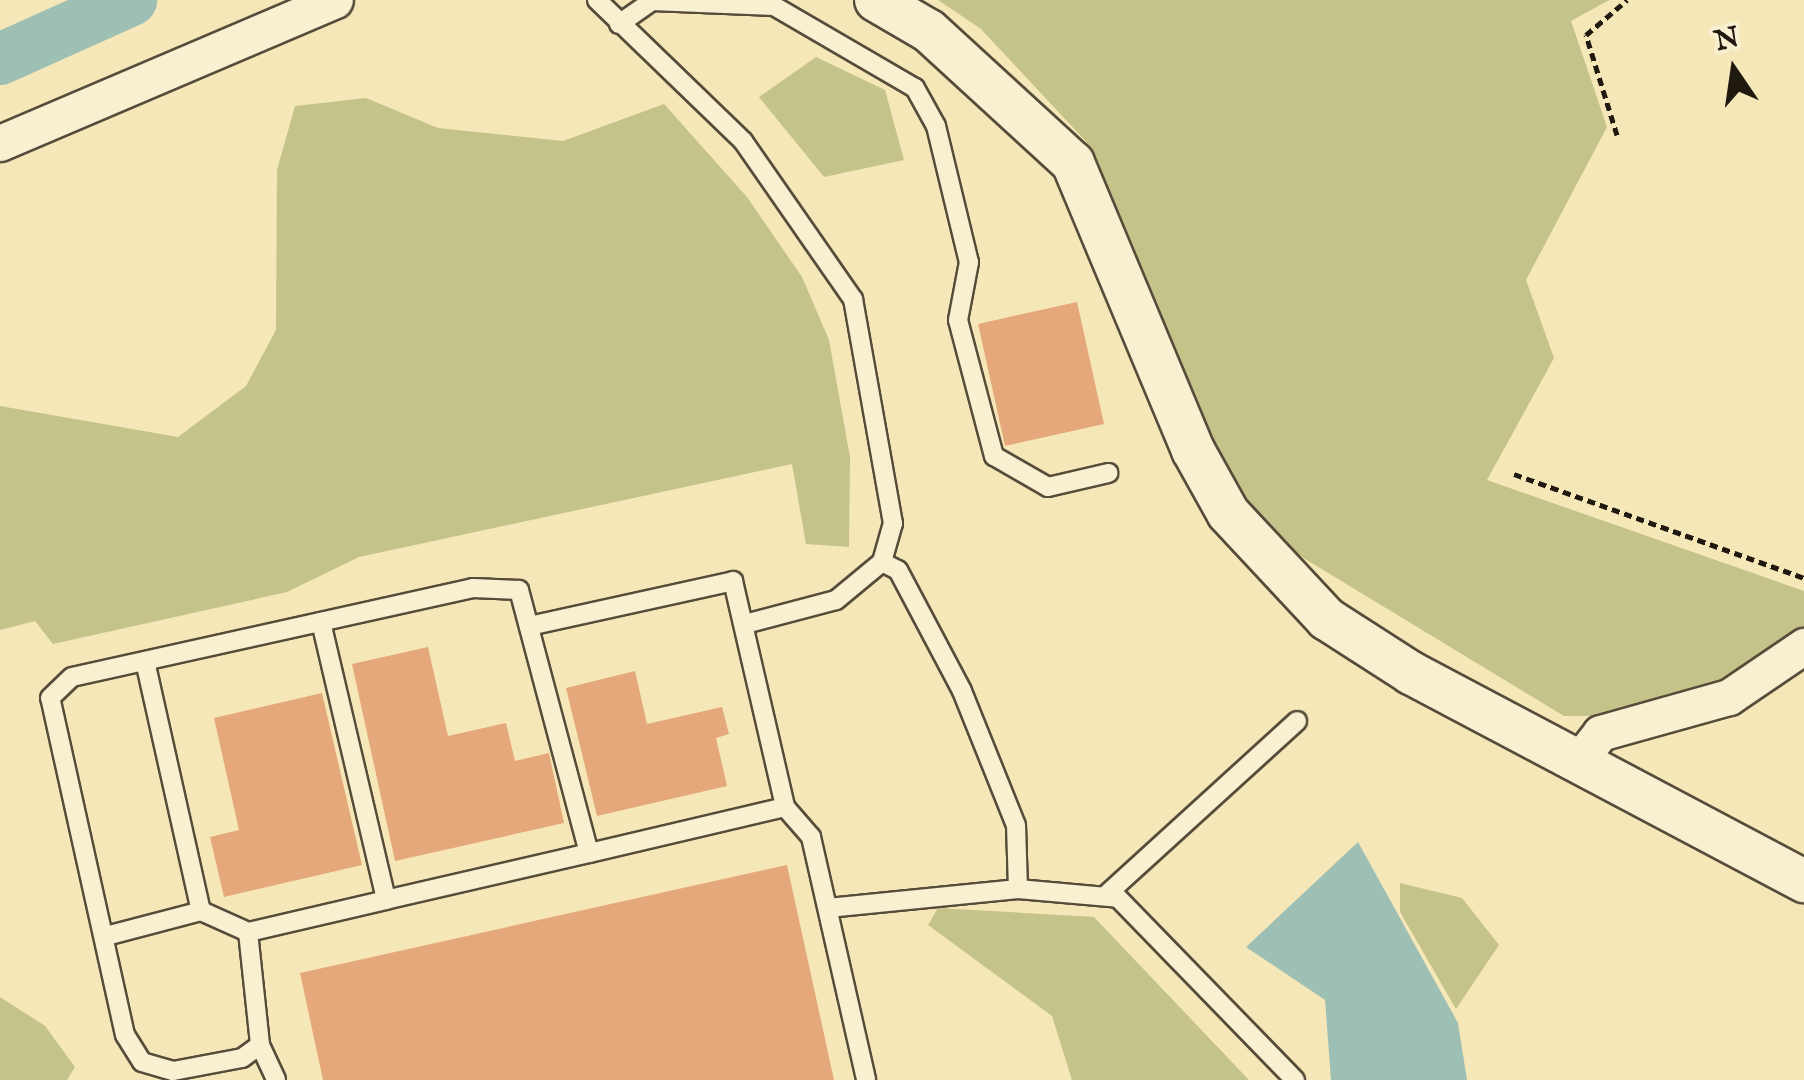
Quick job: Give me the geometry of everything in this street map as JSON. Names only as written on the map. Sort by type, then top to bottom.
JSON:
[{"type":"street","points":[[0,143],[87,114],[335,0]]},
{"type":"street","points":[[876,0],[930,32],[1073,163],[1193,450],[1275,569],[1328,619],[1411,673],[1580,759],[1804,881]]},
{"type":"street","points":[[1580,759],[1600,733],[1729,698],[1804,646]]},
{"type":"lane","points":[[597,0],[743,140],[853,299],[893,523],[882,562],[836,600],[745,624]]},
{"type":"lane","points":[[619,24],[652,1],[774,6],[915,88],[936,126],[969,262],[958,320],[994,456],[1048,487],[1108,473]]},
{"type":"lane","points":[[882,562],[898,570],[962,691],[1016,825],[1018,889]]},
{"type":"lane","points":[[529,626],[734,581],[785,807],[811,838],[866,1080]]},
{"type":"lane","points":[[260,1045],[242,1058],[173,1071],[142,1062],[115,1000],[106,936],[50,698],[72,677],[473,588],[519,590],[589,853]]},
{"type":"lane","points":[[321,622],[386,900]]},
{"type":"lane","points":[[145,661],[201,911]]},
{"type":"lane","points":[[1106,894],[1297,721]]},
{"type":"lane","points":[[106,936],[201,911],[248,932],[785,807]]},
{"type":"lane","points":[[828,908],[1018,889],[1106,894],[1294,1080]]},
{"type":"lane","points":[[248,932],[260,1045],[276,1080]]},
{"type":"path","points":[[1618,135],[1586,35],[1627,0]]},
{"type":"path","points":[[1514,474],[1804,578]]},
{"type":"green space","points":[[938,0],[1609,0],[1571,21],[1607,127],[1526,280],[1554,358],[1487,480],[1804,591],[1804,629],[1717,696],[1642,716],[1564,716],[1287,548],[1237,487],[1189,390],[1092,148],[981,29]]},
{"type":"green space","points":[[816,57],[885,90],[904,160],[824,177],[759,97]]},
{"type":"green space","points":[[366,98],[438,128],[563,141],[664,104],[747,197],[802,277],[829,340],[850,457],[849,547],[806,544],[792,464],[359,557],[287,592],[53,644],[35,621],[0,630],[0,406],[178,437],[246,386],[276,330],[277,170],[295,106]]},
{"type":"green space","points":[[1400,883],[1462,898],[1499,945],[1456,1009],[1400,912]]},
{"type":"green space","points":[[938,908],[1094,917],[1249,1080],[1072,1080],[1052,1016],[928,925]]},
{"type":"green space","points":[[0,997],[45,1026],[75,1067],[67,1080],[0,1080]]},
{"type":"water","points":[[1358,842],[1458,1023],[1467,1080],[1331,1080],[1325,1000],[1246,947]]},
{"type":"building","points":[[1077,302],[1104,424],[1005,446],[978,324]]},
{"type":"building","points":[[428,647],[448,736],[506,723],[515,761],[549,753],[564,823],[395,861],[352,664]]},
{"type":"building","points":[[635,671],[647,724],[722,707],[729,734],[716,738],[727,786],[597,816],[566,688]]},
{"type":"building","points":[[322,693],[362,865],[224,897],[210,837],[239,830],[214,718]]},
{"type":"building","points":[[787,865],[834,1080],[323,1080],[300,973]]},
{"type":"waterway","points":[[0,59],[131,0]]}]
